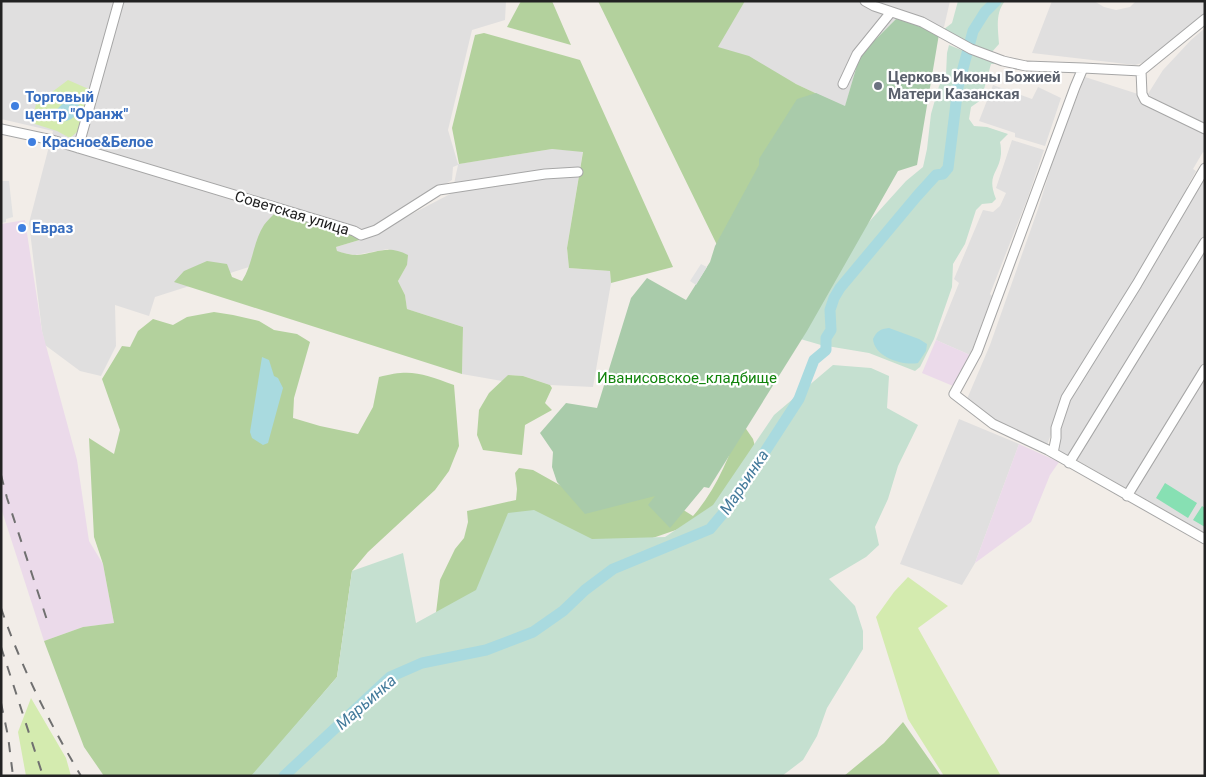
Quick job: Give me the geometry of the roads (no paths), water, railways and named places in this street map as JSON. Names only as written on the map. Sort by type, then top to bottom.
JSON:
[{"type":"street","points":[[78,148],[119,1]]},
{"type":"street","points":[[864,1],[922,22],[968,48],[1003,61],[1026,66],[1141,71],[1205,19]]},
{"type":"street","points":[[843,84],[857,54],[892,12]]},
{"type":"street","points":[[1083,68],[1074,86],[977,352],[954,394],[993,424],[1053,453],[1205,539]]},
{"type":"street","points":[[1141,71],[1142,94],[1145,100],[1205,129]]},
{"type":"street","name":"Советская улица","points":[[1,129],[52,140],[354,231],[361,235],[376,230],[439,190],[545,174],[578,172]]},
{"type":"street","points":[[1053,453],[1056,428],[1066,398],[1176,220],[1205,168]]},
{"type":"street","points":[[1069,462],[1205,242]]},
{"type":"street","points":[[1127,496],[1205,369]]},
{"type":"water","points":[[71,96],[75,96],[78,102],[77,114],[68,121],[57,121],[52,117],[54,112]]},
{"type":"water","points":[[889,328],[919,339],[927,344],[926,351],[918,363],[905,363],[890,359],[878,351],[873,339],[879,331]]},
{"type":"water","points":[[262,357],[269,360],[274,376],[278,378],[283,388],[268,443],[263,445],[252,438],[250,432]]},
{"type":"waterway","name":"Марьинка","points":[[284,776],[390,677],[422,663],[486,650],[533,632],[563,611],[585,590],[613,569],[710,529],[731,504],[799,399],[814,360],[826,350],[826,338],[831,330],[830,310],[840,288],[917,196],[936,175],[943,174],[948,168],[958,87],[973,31],[985,12],[996,1]]},
{"type":"railway","points":[[1,475],[47,620]]},
{"type":"railway","points":[[1,608],[17,652],[36,694],[81,776]]},
{"type":"railway","points":[[1,647],[43,776]]},
{"type":"railway","points":[[1,703],[8,736],[13,776]]},
{"type":"place","name":"Церковь Иконы Божией Матери Казанская","points":[[878,86]]},
{"type":"place","name":"Торговый центр \"Оранж\"","points":[[15,106]]},
{"type":"place","name":"Красное&Белое","points":[[32,142]]},
{"type":"place","name":"Евраз","points":[[22,228]]},
{"type":"park label","name":"Иванисовское_кладбище","points":[[687,378]]}]
